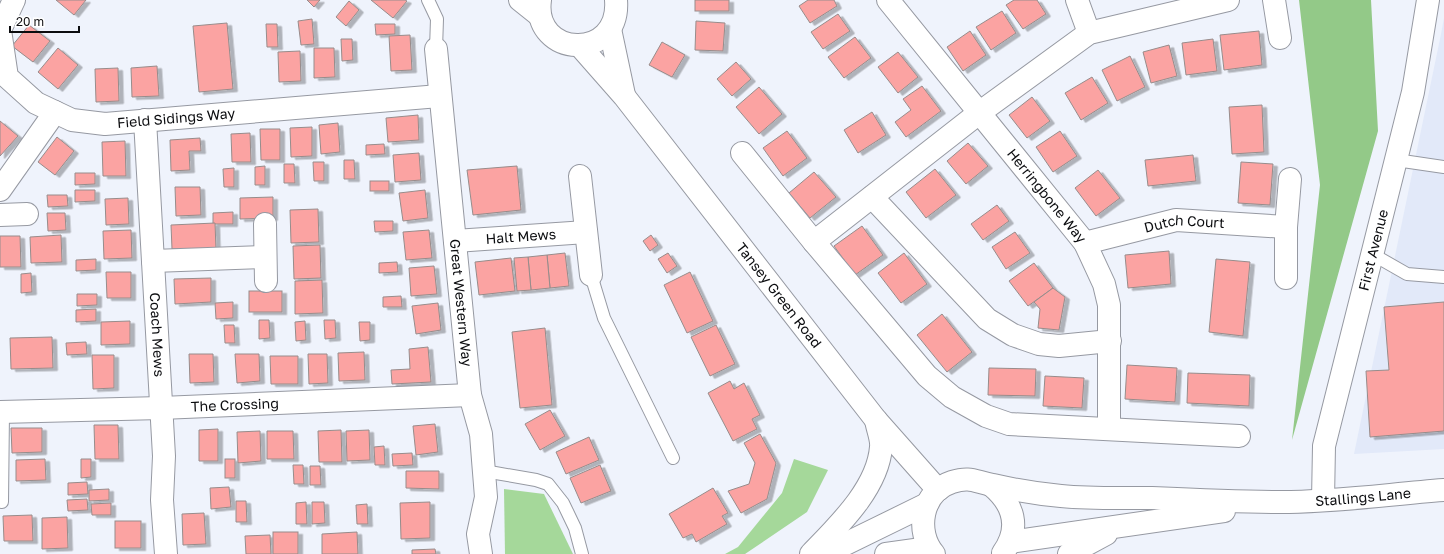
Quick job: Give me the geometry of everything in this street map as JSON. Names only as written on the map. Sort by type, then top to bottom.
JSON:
[{"type":"street","name":"Field Sidings Way","points":[[14,0],[0,30],[7,77],[36,103],[72,120],[105,124],[439,96]]},
{"type":"street","points":[[520,0],[540,8],[544,26],[555,38],[569,45],[580,46],[596,41],[610,29]]},
{"type":"street","name":"Tansey Green Road","points":[[616,0],[616,15],[610,29],[624,96]]},
{"type":"street","name":"Herringbone Way","points":[[888,0],[1085,243],[1104,284],[1109,305],[1109,429]]},
{"type":"street","points":[[1077,0],[1089,33]]},
{"type":"street","points":[[814,242],[979,112],[1089,33],[1228,0]]},
{"type":"street","points":[[1274,0],[1280,38]]},
{"type":"street","name":"First Avenue","points":[[1323,500],[1324,446],[1413,92],[1428,0]]},
{"type":"street","name":"Tansey Green Road","points":[[580,46],[624,96],[876,420],[932,497]]},
{"type":"street","name":"Great Western Way","points":[[436,49],[439,96],[456,241],[470,395],[481,434],[486,497],[478,534],[481,554]]},
{"type":"street","points":[[0,190],[55,112]]},
{"type":"street","name":"Coach Mews","points":[[145,120],[164,456],[162,500],[166,554]]},
{"type":"street","points":[[742,153],[814,242],[927,376],[952,397],[986,416],[1009,424],[1239,436]]},
{"type":"street","points":[[580,176],[591,275]]},
{"type":"street","points":[[1286,278],[1286,227],[1290,179]]},
{"type":"street","points":[[872,197],[987,319],[1013,335],[1039,344],[1059,346],[1110,341]]},
{"type":"street","points":[[0,215],[26,214]]},
{"type":"street","name":"Dutch Court","points":[[1085,243],[1176,220],[1286,227]]},
{"type":"street","points":[[265,224],[266,281]]},
{"type":"street","name":"Halt Mews","points":[[456,241],[586,232]]},
{"type":"street","points":[[153,261],[265,257]]},
{"type":"street","name":"The Crossing","points":[[1,412],[161,408],[470,395]]},
{"type":"street","points":[[811,554],[850,514],[873,476],[881,447],[876,420]]},
{"type":"street","points":[[825,554],[932,497],[950,483],[963,479],[978,480],[991,485],[1062,496],[1282,502]]},
{"type":"street","points":[[991,485],[1001,493],[1010,510],[1013,530],[1006,548]]},
{"type":"street","name":"Stallings Lane","points":[[1282,502],[1444,490]]},
{"type":"street","points":[[886,554],[932,551],[923,534],[923,519],[932,497]]},
{"type":"street","points":[[1006,548],[1122,526],[1282,502]]},
{"type":"street","points":[[1068,554],[1122,526]]},
{"type":"lane","points":[[428,0],[437,19],[436,49]]},
{"type":"lane","points":[[1396,160],[1444,167]]},
{"type":"lane","points":[[1372,254],[1407,274],[1444,277]]},
{"type":"lane","points":[[591,275],[604,318],[673,458]]},
{"type":"lane","points":[[1,412],[2,502]]},
{"type":"lane","points":[[484,471],[536,480],[548,484],[563,502],[575,528],[582,554]]},
{"type":"shaded area","points":[[1444,18],[1444,449],[1354,454],[1441,34]]},
{"type":"green space","points":[[1299,0],[1371,0],[1378,131],[1292,440],[1320,185]]},
{"type":"green space","points":[[794,459],[828,470],[807,512],[745,554],[725,554],[738,547],[782,493]]},
{"type":"green space","points":[[504,489],[544,494],[573,554],[505,554]]},
{"type":"building","points":[[56,0],[86,0],[74,15]]},
{"type":"building","points":[[307,0],[320,0],[314,7]]},
{"type":"building","points":[[371,0],[405,0],[407,1],[393,18]]},
{"type":"building","points":[[695,0],[729,0],[729,11],[695,11]]},
{"type":"building","points":[[808,0],[834,0],[837,6],[810,23],[799,6]]},
{"type":"building","points":[[1014,0],[1037,0],[1046,14],[1023,29],[1006,5]]},
{"type":"building","points":[[349,1],[359,10],[346,26],[336,17]]},
{"type":"building","points":[[1002,11],[1016,33],[991,50],[976,27]]},
{"type":"building","points":[[838,14],[850,31],[823,49],[811,32]]},
{"type":"building","points":[[312,19],[314,44],[301,45],[298,21]]},
{"type":"building","points":[[696,21],[725,23],[723,51],[695,50]]},
{"type":"building","points":[[227,23],[233,89],[199,92],[193,26]]},
{"type":"building","points":[[266,24],[277,24],[278,47],[267,47]]},
{"type":"building","points":[[375,24],[395,24],[395,34],[376,35]]},
{"type":"building","points":[[29,25],[50,41],[33,62],[12,46]]},
{"type":"building","points":[[970,31],[986,55],[963,71],[947,47]]},
{"type":"building","points":[[1259,31],[1262,65],[1224,70],[1220,35]]},
{"type":"building","points":[[410,35],[412,70],[391,71],[389,36]]},
{"type":"building","points":[[855,37],[871,58],[844,78],[828,57]]},
{"type":"building","points":[[341,39],[352,39],[353,60],[342,61]]},
{"type":"building","points":[[1213,39],[1217,71],[1186,75],[1182,43]]},
{"type":"building","points":[[662,42],[685,55],[672,77],[649,65]]},
{"type":"building","points":[[1169,45],[1177,76],[1151,83],[1143,52]]},
{"type":"building","points":[[58,48],[78,65],[58,89],[38,72]]},
{"type":"building","points":[[314,48],[334,48],[335,77],[314,78]]},
{"type":"building","points":[[300,51],[301,81],[279,82],[278,52]]},
{"type":"building","points":[[898,52],[918,77],[898,93],[878,67]]},
{"type":"building","points":[[1130,56],[1145,87],[1117,101],[1102,70]]},
{"type":"building","points":[[736,62],[751,79],[732,96],[717,79]]},
{"type":"building","points":[[157,66],[159,96],[132,97],[131,68]]},
{"type":"building","points":[[118,68],[119,101],[96,102],[95,69]]},
{"type":"building","points":[[1092,77],[1108,103],[1081,120],[1065,93]]},
{"type":"building","points":[[922,86],[941,111],[906,137],[895,122],[911,110],[903,99]]},
{"type":"building","points":[[759,87],[782,114],[759,134],[736,107]]},
{"type":"building","points":[[1032,97],[1050,121],[1027,138],[1009,115]]},
{"type":"building","points":[[1262,105],[1264,152],[1232,154],[1229,107]]},
{"type":"building","points":[[872,112],[886,135],[858,153],[844,130]]},
{"type":"building","points":[[418,115],[419,140],[388,142],[386,118]]},
{"type":"building","points":[[0,121],[18,136],[0,156]]},
{"type":"building","points":[[338,123],[340,152],[321,154],[319,125]]},
{"type":"building","points":[[312,127],[312,156],[291,157],[290,128]]},
{"type":"building","points":[[260,129],[280,129],[280,160],[261,160]]},
{"type":"building","points":[[787,131],[807,158],[783,176],[763,148]]},
{"type":"building","points":[[1060,131],[1077,156],[1053,172],[1036,147]]},
{"type":"building","points":[[250,133],[251,162],[232,162],[231,134]]},
{"type":"building","points":[[57,137],[74,151],[55,175],[38,162]]},
{"type":"building","points":[[200,138],[201,151],[189,151],[190,170],[171,171],[170,140]]},
{"type":"building","points":[[125,141],[126,176],[103,176],[102,142]]},
{"type":"building","points":[[968,143],[988,166],[966,184],[947,161]]},
{"type":"building","points":[[384,144],[385,154],[366,155],[366,145]]},
{"type":"building","points":[[419,153],[421,180],[395,182],[393,155]]},
{"type":"building","points":[[1193,155],[1196,181],[1148,186],[1145,160]]},
{"type":"building","points":[[344,160],[354,160],[355,179],[344,179]]},
{"type":"building","points":[[313,162],[324,162],[324,181],[314,181]]},
{"type":"building","points":[[1241,162],[1273,164],[1270,205],[1238,203]]},
{"type":"building","points":[[284,164],[294,164],[295,183],[284,183]]},
{"type":"building","points":[[265,166],[265,185],[255,185],[255,167]]},
{"type":"building","points":[[517,166],[521,210],[473,215],[467,170]]},
{"type":"building","points":[[234,168],[234,187],[224,187],[223,169]]},
{"type":"building","points":[[935,169],[956,195],[926,218],[906,192]]},
{"type":"building","points":[[1098,170],[1120,198],[1096,216],[1075,188]]},
{"type":"building","points":[[814,172],[836,197],[810,218],[789,193]]},
{"type":"building","points":[[75,173],[95,173],[95,184],[75,185]]},
{"type":"building","points":[[370,181],[389,181],[389,191],[370,191]]},
{"type":"building","points":[[175,187],[200,187],[201,215],[176,216]]},
{"type":"building","points":[[75,190],[95,190],[95,201],[75,202]]},
{"type":"building","points":[[425,190],[428,218],[403,221],[399,193]]},
{"type":"building","points":[[47,195],[67,195],[68,206],[48,207]]},
{"type":"building","points":[[273,197],[273,218],[240,219],[240,198]]},
{"type":"building","points":[[128,198],[129,224],[106,225],[105,199]]},
{"type":"building","points":[[997,205],[1009,221],[983,240],[971,224]]},
{"type":"building","points":[[318,209],[319,242],[291,243],[290,210]]},
{"type":"building","points":[[233,212],[233,224],[213,224],[213,213]]},
{"type":"building","points":[[47,213],[65,213],[66,230],[48,231]]},
{"type":"building","points":[[374,221],[393,221],[393,231],[375,232]]},
{"type":"building","points":[[215,223],[216,249],[172,249],[171,225]]},
{"type":"building","points":[[862,226],[883,255],[855,275],[834,246]]},
{"type":"building","points":[[131,230],[132,258],[104,259],[103,231]]},
{"type":"building","points":[[429,230],[432,258],[406,260],[403,232]]},
{"type":"building","points":[[1015,232],[1030,253],[1006,269],[992,247]]},
{"type":"building","points":[[61,235],[62,262],[31,263],[30,237]]},
{"type":"building","points":[[651,235],[658,245],[650,251],[643,241]]},
{"type":"building","points":[[0,236],[20,236],[21,267],[0,267]]},
{"type":"building","points":[[320,245],[321,278],[294,279],[293,246]]},
{"type":"building","points":[[1169,251],[1171,284],[1128,288],[1125,255]]},
{"type":"building","points":[[565,253],[569,286],[550,288],[547,255]]},
{"type":"building","points":[[668,253],[677,266],[667,273],[658,259]]},
{"type":"building","points":[[904,253],[927,284],[901,303],[878,273]]},
{"type":"building","points":[[547,255],[550,288],[531,290],[528,257]]},
{"type":"building","points":[[528,257],[531,290],[517,291],[514,258]]},
{"type":"building","points":[[511,258],[515,291],[479,295],[475,262]]},
{"type":"building","points":[[96,259],[96,270],[76,271],[76,260]]},
{"type":"building","points":[[1216,259],[1250,262],[1243,336],[1209,332]]},
{"type":"building","points":[[397,262],[398,272],[379,273],[379,263]]},
{"type":"building","points":[[1034,263],[1053,288],[1028,306],[1009,281]]},
{"type":"building","points":[[434,266],[437,294],[411,296],[409,268]]},
{"type":"building","points":[[106,272],[131,272],[131,298],[107,298]]},
{"type":"building","points":[[690,272],[713,321],[687,333],[664,285]]},
{"type":"building","points":[[31,273],[32,292],[21,293],[21,274]]},
{"type":"building","points":[[211,278],[211,302],[175,304],[174,279]]},
{"type":"building","points":[[322,280],[323,313],[295,314],[295,281]]},
{"type":"building","points":[[1053,288],[1065,297],[1059,330],[1038,328],[1040,309],[1034,302]]},
{"type":"building","points":[[249,291],[282,291],[282,312],[249,312]]},
{"type":"building","points":[[77,294],[97,294],[97,305],[77,306]]},
{"type":"building","points":[[401,296],[402,307],[383,307],[383,297]]},
{"type":"building","points":[[233,302],[233,318],[216,319],[215,303]]},
{"type":"building","points":[[1444,302],[1444,431],[1370,437],[1366,371],[1389,370],[1384,307]]},
{"type":"building","points":[[438,303],[441,330],[416,334],[412,306]]},
{"type":"building","points":[[96,309],[96,321],[76,322],[76,310]]},
{"type":"building","points":[[942,314],[972,352],[947,372],[917,335]]},
{"type":"building","points":[[259,320],[269,320],[270,338],[259,339]]},
{"type":"building","points":[[324,320],[335,320],[336,338],[325,339]]},
{"type":"building","points":[[130,321],[130,344],[101,345],[101,322]]},
{"type":"building","points":[[305,321],[306,340],[296,341],[295,322]]},
{"type":"building","points":[[359,322],[370,322],[370,340],[360,341]]},
{"type":"building","points":[[224,325],[234,325],[235,343],[225,343]]},
{"type":"building","points":[[716,325],[735,364],[710,376],[691,337]]},
{"type":"building","points":[[545,328],[552,405],[520,408],[512,332]]},
{"type":"building","points":[[52,337],[53,368],[11,369],[10,338]]},
{"type":"building","points":[[86,342],[87,354],[67,355],[66,343]]},
{"type":"building","points":[[428,347],[431,382],[392,384],[391,370],[410,369],[409,349]]},
{"type":"building","points":[[364,352],[365,380],[339,381],[338,353]]},
{"type":"building","points":[[189,354],[213,354],[214,382],[190,383]]},
{"type":"building","points":[[235,354],[259,354],[260,381],[237,383]]},
{"type":"building","points":[[308,354],[327,354],[328,383],[309,384]]},
{"type":"building","points":[[92,355],[114,355],[114,388],[93,389]]},
{"type":"building","points":[[270,356],[298,356],[298,384],[271,384]]},
{"type":"building","points":[[1127,365],[1177,368],[1175,402],[1125,399]]},
{"type":"building","points":[[989,368],[1036,369],[1035,396],[988,395]]},
{"type":"building","points":[[1188,373],[1250,375],[1249,406],[1187,403]]},
{"type":"building","points":[[1045,376],[1084,378],[1082,408],[1043,406]]},
{"type":"building","points":[[730,381],[734,389],[744,383],[760,415],[752,419],[757,429],[733,441],[708,393]]},
{"type":"building","points":[[550,410],[565,436],[540,450],[525,424]]},
{"type":"building","points":[[435,424],[438,452],[416,455],[413,426]]},
{"type":"building","points":[[94,425],[118,425],[119,459],[95,459]]},
{"type":"building","points":[[11,428],[42,428],[42,452],[12,453]]},
{"type":"building","points":[[218,429],[218,461],[199,461],[199,430]]},
{"type":"building","points":[[341,430],[342,462],[319,462],[318,431]]},
{"type":"building","points":[[369,430],[370,460],[347,461],[346,431]]},
{"type":"building","points":[[260,431],[261,461],[238,463],[237,432]]},
{"type":"building","points":[[267,431],[293,431],[294,459],[267,459]]},
{"type":"building","points":[[760,434],[776,463],[767,499],[741,513],[728,491],[749,484],[755,463],[744,443]]},
{"type":"building","points":[[589,437],[599,460],[566,474],[556,452]]},
{"type":"building","points":[[384,446],[385,465],[375,465],[374,447]]},
{"type":"building","points":[[412,453],[413,465],[393,466],[392,454]]},
{"type":"building","points":[[45,459],[46,480],[16,481],[16,460]]},
{"type":"building","points":[[81,459],[91,459],[91,477],[81,478]]},
{"type":"building","points":[[225,459],[235,459],[235,478],[225,478]]},
{"type":"building","points":[[293,465],[303,465],[304,484],[294,484]]},
{"type":"building","points":[[600,465],[611,491],[581,503],[570,478]]},
{"type":"building","points":[[310,466],[320,466],[321,485],[310,485]]},
{"type":"building","points":[[406,471],[439,471],[439,489],[406,488]]},
{"type":"building","points":[[87,482],[88,494],[68,495],[68,483]]},
{"type":"building","points":[[229,487],[231,507],[211,509],[210,488]]},
{"type":"building","points":[[713,488],[728,513],[722,516],[727,524],[696,542],[692,534],[683,538],[669,514]]},
{"type":"building","points":[[109,489],[109,500],[89,501],[89,490]]},
{"type":"building","points":[[87,499],[88,510],[68,511],[67,500]]},
{"type":"building","points":[[236,501],[246,501],[247,522],[236,522]]},
{"type":"building","points":[[306,502],[307,524],[296,524],[296,503]]},
{"type":"building","points":[[312,502],[324,502],[325,523],[312,524]]},
{"type":"building","points":[[430,502],[430,538],[401,539],[400,503]]},
{"type":"building","points":[[111,503],[111,515],[92,515],[91,504]]},
{"type":"building","points":[[367,504],[368,524],[357,524],[356,505]]},
{"type":"building","points":[[204,513],[206,544],[183,545],[182,514]]},
{"type":"building","points":[[32,515],[33,541],[4,541],[3,516]]},
{"type":"building","points":[[67,517],[68,548],[42,549],[42,518]]},
{"type":"building","points":[[115,521],[141,521],[141,548],[115,548]]},
{"type":"building","points":[[273,532],[298,532],[298,554],[273,554]]},
{"type":"building","points":[[357,532],[358,554],[322,554],[322,534]]},
{"type":"building","points":[[270,535],[271,554],[246,554],[245,536]]},
{"type":"building","points":[[435,549],[436,554],[412,554],[412,550]]}]
